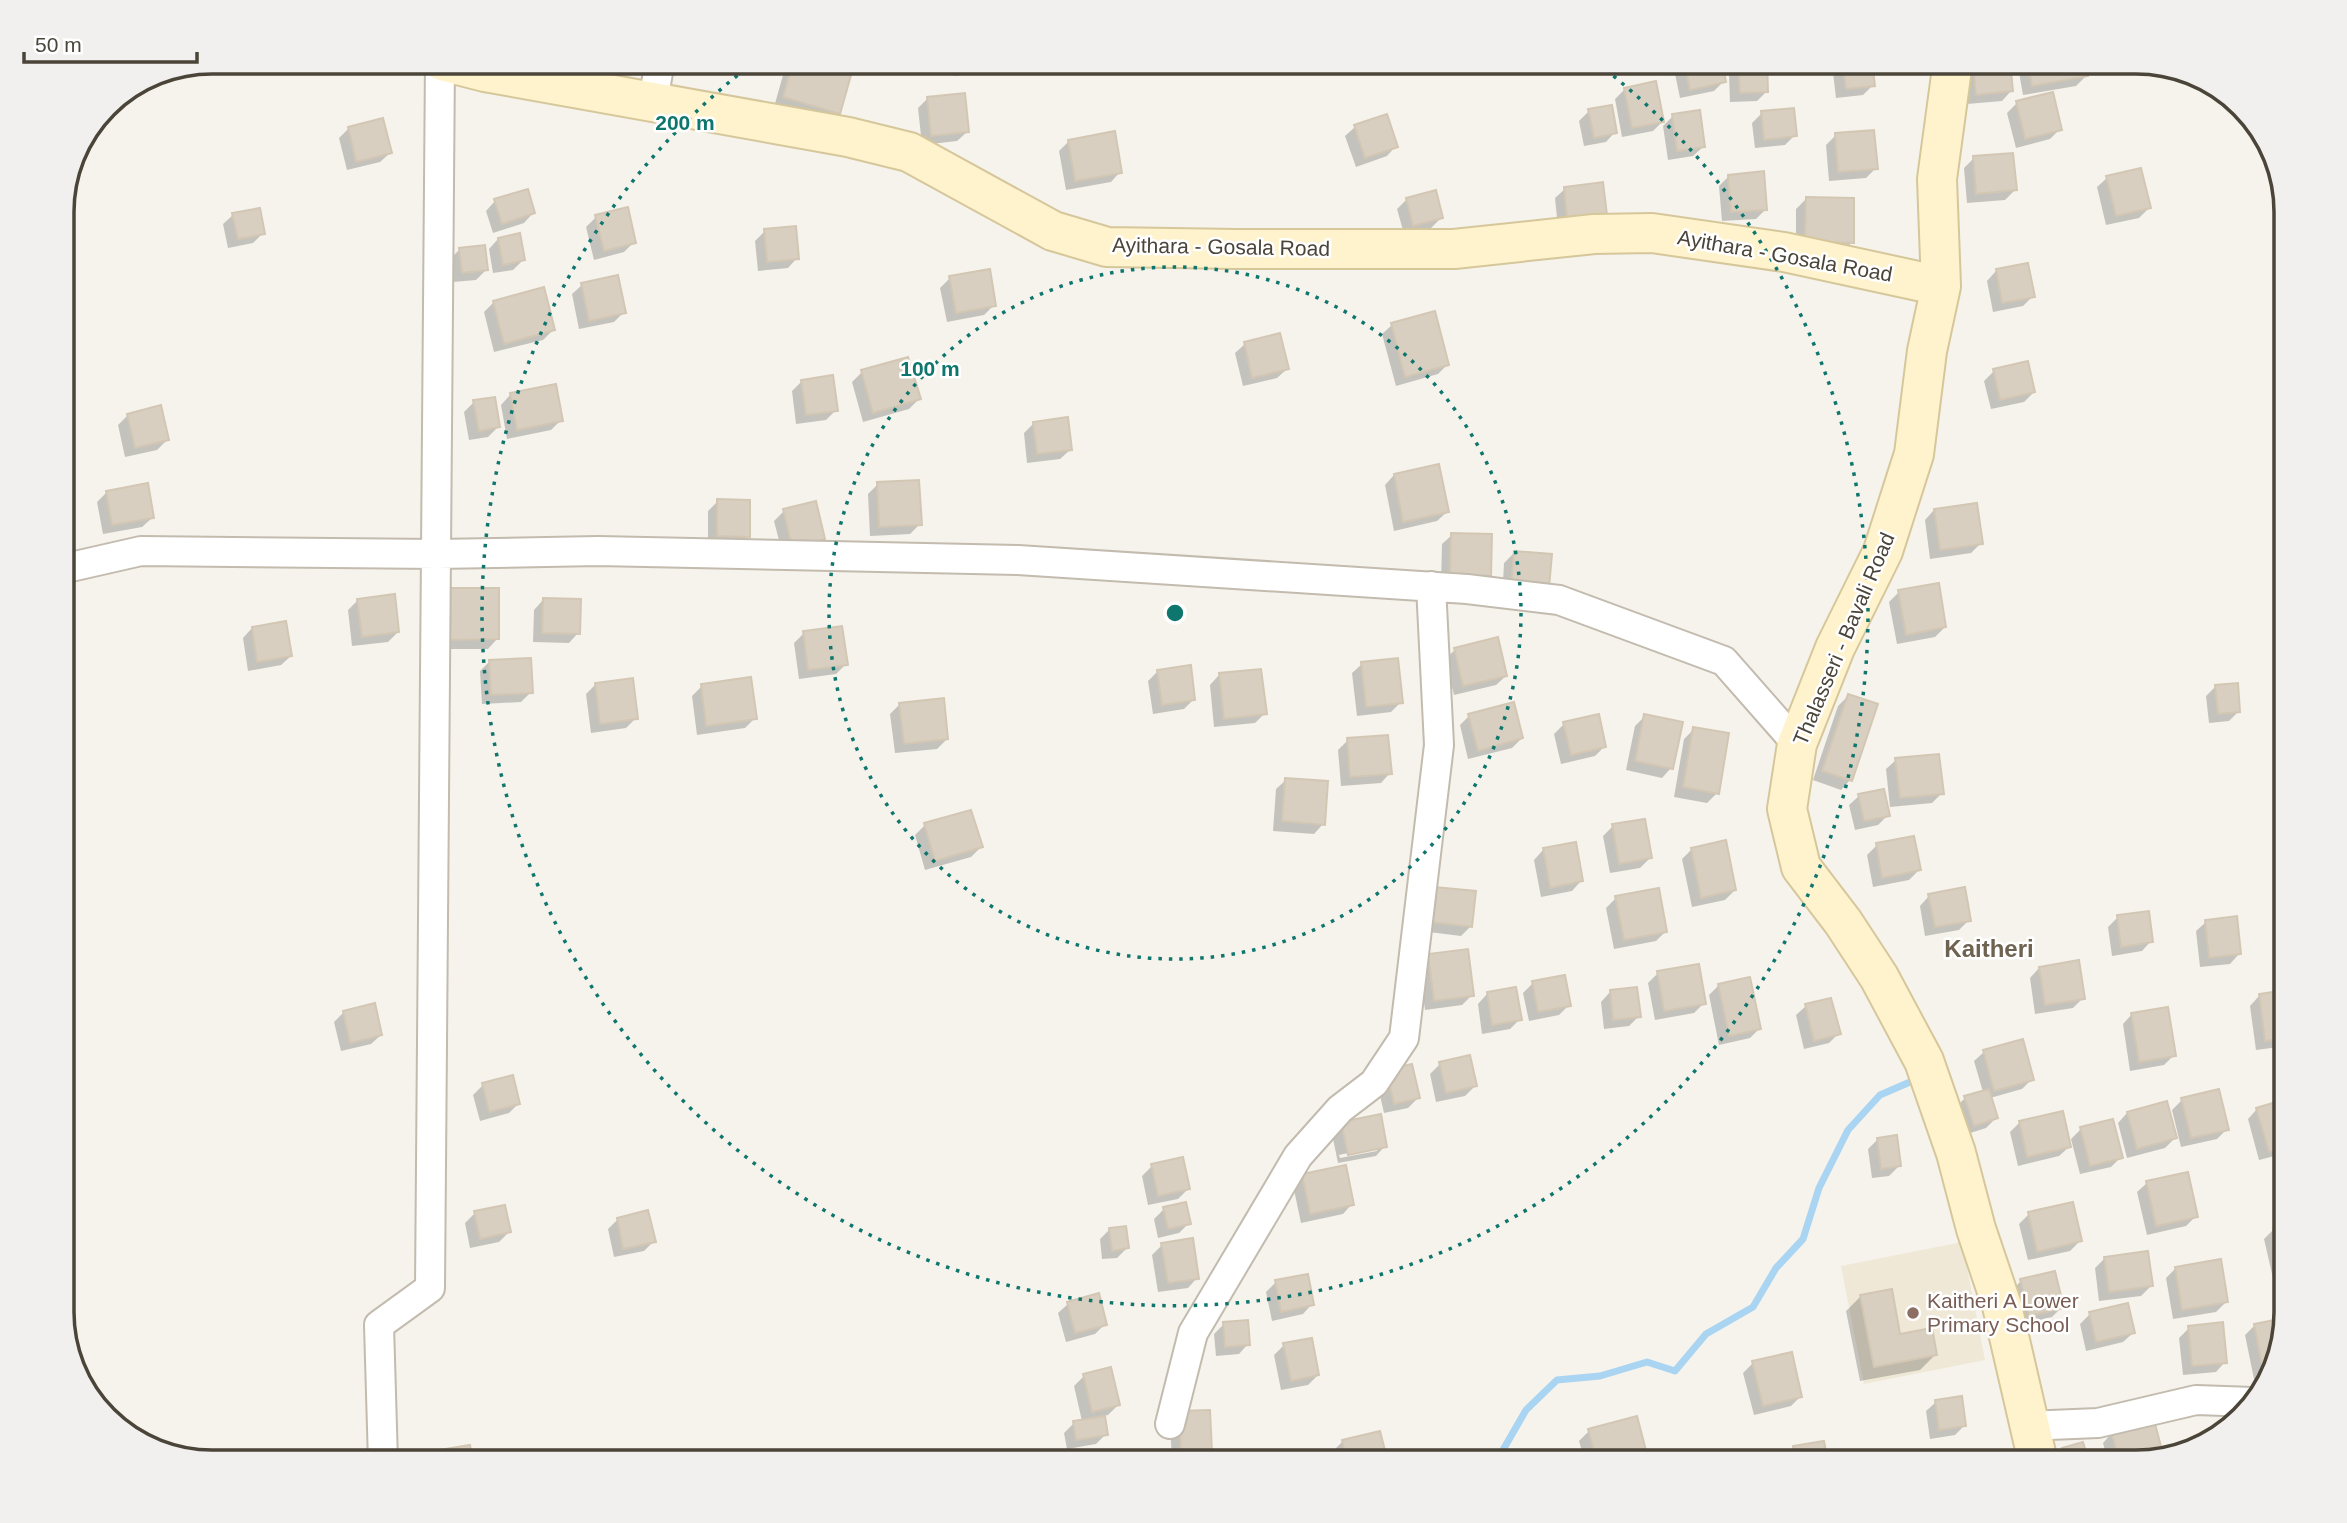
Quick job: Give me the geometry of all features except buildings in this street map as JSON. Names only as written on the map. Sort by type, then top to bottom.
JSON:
[{"type":"main road","name":"Ayithara - Gosala Road","points":[[497,74],[848,137],[909,152],[1053,231],[1107,247],[1454,249],[1594,234],[1652,233],[1784,252],[1941,286]]},
{"type":"main road","name":"Thalasseri - Bavali Road","points":[[1951,74],[1937,179],[1941,286],[1927,351],[1914,454],[1883,551],[1835,649],[1797,744],[1787,809],[1801,867],[1880,977],[1924,1061],[1956,1153],[1976,1229],[2001,1306],[2035,1450]]},
{"type":"street","points":[[383,1450],[379,1325],[430,1288],[441,74]]},
{"type":"street","points":[[653,101],[658,74]]},
{"type":"street","points":[[74,566],[141,551],[437,554],[598,551],[1018,560],[1431,586],[1559,600],[1724,661],[1797,744]]},
{"type":"street","points":[[1170,1424],[1193,1333],[1298,1156],[1340,1109],[1374,1083],[1404,1038],[1439,745],[1431,586]]},
{"type":"street","points":[[2028,1426],[2098,1423],[2196,1401],[2240,1402]]},
{"type":"shaded area","name":"Kaitheri A Lower Primary School","points":[[1962,1242],[1985,1360],[1864,1384],[1841,1266]]},
{"type":"waterway","points":[[1503,1450],[1526,1410],[1557,1380],[1600,1376],[1647,1362],[1675,1371],[1706,1334],[1753,1307],[1776,1268],[1803,1239],[1819,1188],[1848,1130],[1880,1095],[1910,1082]]},
{"type":"place","name":"Kaitheri A Lower Primary School","points":[[1913,1313]]},
{"type":"district","name":"Kaitheri","points":[[1989,949]]}]
